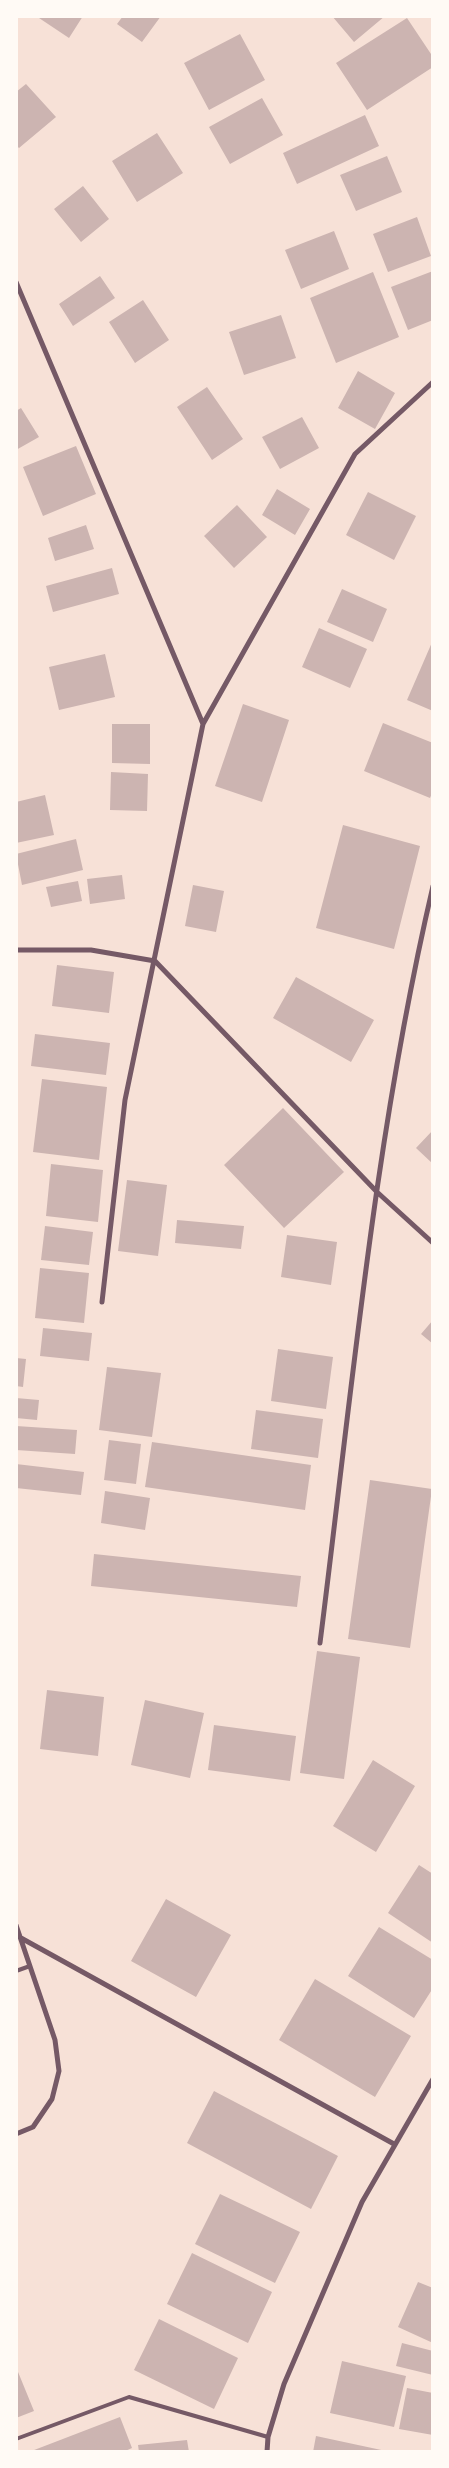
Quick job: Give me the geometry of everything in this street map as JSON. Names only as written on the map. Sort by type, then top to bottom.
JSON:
[{"type":"street","points":[[16,282],[203,724]]},
{"type":"street","points":[[102,1302],[125,1100],[203,724],[354,454],[433,382]]},
{"type":"street","points":[[320,1643],[377,1192],[418,947],[433,886]]},
{"type":"street","points":[[16,950],[91,950],[155,961],[377,1192],[433,1243]]},
{"type":"street","points":[[16,1925],[56,2040],[59,2071],[52,2099],[33,2127],[16,2134]]},
{"type":"street","points":[[20,1938],[394,2144]]},
{"type":"street","points":[[267,2452],[268,2436],[284,2384],[362,2202],[433,2079]]},
{"type":"lane","points":[[16,1971],[30,1966]]},
{"type":"lane","points":[[16,2439],[129,2397],[268,2436]]},
{"type":"building","points":[[36,16],[83,16],[69,38]]},
{"type":"building","points":[[123,16],[161,16],[142,42],[117,24]]},
{"type":"building","points":[[332,16],[385,16],[354,42]]},
{"type":"building","points":[[407,18],[433,57],[433,67],[367,110],[336,63]]},
{"type":"building","points":[[240,34],[265,80],[209,110],[184,63]]},
{"type":"building","points":[[26,84],[56,117],[19,148],[16,145],[16,92]]},
{"type":"building","points":[[262,98],[283,135],[230,164],[209,127]]},
{"type":"building","points":[[365,115],[379,146],[297,184],[283,153]]},
{"type":"building","points":[[157,133],[183,173],[137,202],[112,161]]},
{"type":"building","points":[[387,156],[402,192],[356,211],[340,175]]},
{"type":"building","points":[[83,186],[109,219],[81,242],[54,209]]},
{"type":"building","points":[[417,217],[431,256],[388,272],[373,234]]},
{"type":"building","points":[[334,231],[349,269],[301,289],[285,250]]},
{"type":"building","points":[[433,271],[433,320],[408,330],[391,287]]},
{"type":"building","points":[[373,272],[399,337],[336,363],[310,298]]},
{"type":"building","points":[[100,276],[115,298],[73,326],[59,304]]},
{"type":"building","points":[[143,300],[169,340],[135,363],[109,322]]},
{"type":"building","points":[[281,315],[296,358],[244,375],[229,332]]},
{"type":"building","points":[[358,371],[395,393],[375,429],[338,408]]},
{"type":"building","points":[[207,387],[243,439],[212,460],[177,407]]},
{"type":"building","points":[[21,408],[39,437],[16,450],[16,411]]},
{"type":"building","points":[[302,417],[319,448],[280,469],[262,437]]},
{"type":"building","points":[[76,446],[96,494],[43,516],[23,467]]},
{"type":"building","points":[[277,489],[310,509],[295,535],[262,515]]},
{"type":"building","points":[[368,492],[416,516],[394,560],[346,535]]},
{"type":"building","points":[[237,505],[267,537],[234,568],[204,536]]},
{"type":"building","points":[[86,525],[94,549],[55,561],[48,538]]},
{"type":"building","points":[[112,568],[119,594],[53,612],[46,586]]},
{"type":"building","points":[[342,589],[387,609],[373,642],[327,622]]},
{"type":"building","points":[[319,628],[367,649],[350,688],[302,667]]},
{"type":"building","points":[[433,640],[433,711],[407,700]]},
{"type":"building","points":[[105,654],[115,697],[59,710],[49,667]]},
{"type":"building","points":[[243,704],[289,720],[262,802],[215,786]]},
{"type":"building","points":[[383,723],[433,743],[433,791],[430,798],[364,771]]},
{"type":"building","points":[[112,724],[150,724],[150,764],[112,763]]},
{"type":"building","points":[[111,772],[148,774],[147,811],[110,810]]},
{"type":"building","points":[[45,795],[54,835],[16,843],[16,802]]},
{"type":"building","points":[[343,825],[420,846],[394,949],[316,928]]},
{"type":"building","points":[[76,839],[83,870],[22,885],[16,854]]},
{"type":"building","points":[[122,875],[125,899],[90,904],[87,879]]},
{"type":"building","points":[[78,881],[82,901],[51,907],[46,887]]},
{"type":"building","points":[[193,885],[224,891],[216,932],[185,926]]},
{"type":"building","points":[[57,965],[114,972],[109,1013],[52,1006]]},
{"type":"building","points":[[296,977],[374,1020],[351,1062],[273,1018]]},
{"type":"building","points":[[35,1034],[110,1043],[106,1075],[31,1066]]},
{"type":"building","points":[[42,1079],[107,1087],[99,1160],[33,1152]]},
{"type":"building","points":[[283,1108],[344,1172],[284,1228],[224,1165]]},
{"type":"building","points":[[433,1130],[433,1164],[416,1148]]},
{"type":"building","points":[[51,1164],[103,1170],[98,1222],[46,1216]]},
{"type":"building","points":[[127,1180],[167,1185],[158,1256],[118,1251]]},
{"type":"building","points":[[177,1220],[244,1226],[241,1249],[175,1243]]},
{"type":"building","points":[[45,1226],[93,1232],[89,1265],[41,1260]]},
{"type":"building","points":[[287,1235],[337,1242],[331,1285],[281,1277]]},
{"type":"building","points":[[40,1268],[89,1273],[84,1323],[35,1318]]},
{"type":"building","points":[[433,1320],[433,1344],[421,1334]]},
{"type":"building","points":[[43,1328],[92,1333],[89,1361],[40,1356]]},
{"type":"building","points":[[278,1349],[333,1357],[326,1409],[271,1401]]},
{"type":"building","points":[[16,1358],[26,1359],[23,1387],[16,1386]]},
{"type":"building","points":[[107,1367],[161,1373],[152,1437],[99,1430]]},
{"type":"building","points":[[16,1398],[39,1400],[37,1420],[16,1418]]},
{"type":"building","points":[[256,1410],[323,1419],[318,1458],[251,1449]]},
{"type":"building","points":[[16,1426],[77,1430],[75,1454],[16,1450]]},
{"type":"building","points":[[109,1440],[141,1444],[136,1484],[104,1480]]},
{"type":"building","points":[[152,1442],[311,1465],[305,1510],[145,1487]]},
{"type":"building","points":[[16,1464],[84,1472],[81,1495],[16,1488]]},
{"type":"building","points":[[370,1480],[432,1489],[410,1648],[348,1639]]},
{"type":"building","points":[[105,1491],[150,1498],[145,1530],[101,1523]]},
{"type":"building","points":[[94,1554],[301,1576],[297,1607],[91,1586]]},
{"type":"building","points":[[317,1651],[360,1657],[344,1779],[300,1773]]},
{"type":"building","points":[[47,1690],[104,1697],[98,1756],[40,1749]]},
{"type":"building","points":[[145,1700],[204,1713],[190,1778],[131,1765]]},
{"type":"building","points":[[214,1725],[296,1736],[290,1781],[208,1770]]},
{"type":"building","points":[[373,1760],[415,1786],[376,1852],[333,1826]]},
{"type":"building","points":[[419,1865],[433,1874],[433,1943],[388,1913]]},
{"type":"building","points":[[166,1899],[231,1935],[196,1997],[131,1961]]},
{"type":"building","points":[[379,1927],[433,1960],[433,1988],[414,2018],[348,1976]]},
{"type":"building","points":[[315,1979],[411,2036],[375,2097],[279,2040]]},
{"type":"building","points":[[214,2091],[338,2156],[311,2209],[187,2143]]},
{"type":"building","points":[[220,2194],[300,2232],[275,2283],[195,2244]]},
{"type":"building","points":[[192,2253],[272,2292],[248,2343],[167,2304]]},
{"type":"building","points":[[418,2282],[433,2288],[433,2343],[398,2327]]},
{"type":"building","points":[[159,2319],[238,2358],[214,2409],[134,2370]]},
{"type":"building","points":[[402,2343],[433,2351],[433,2375],[396,2366]]},
{"type":"building","points":[[342,2361],[406,2376],[394,2427],[330,2413]]},
{"type":"building","points":[[16,2367],[34,2411],[16,2418]]},
{"type":"building","points":[[407,2388],[433,2393],[433,2435],[399,2429]]},
{"type":"building","points":[[120,2417],[132,2448],[123,2452],[29,2452]]},
{"type":"building","points":[[316,2436],[386,2451],[386,2452],[313,2452]]},
{"type":"building","points":[[187,2440],[189,2452],[139,2452],[138,2445]]}]
